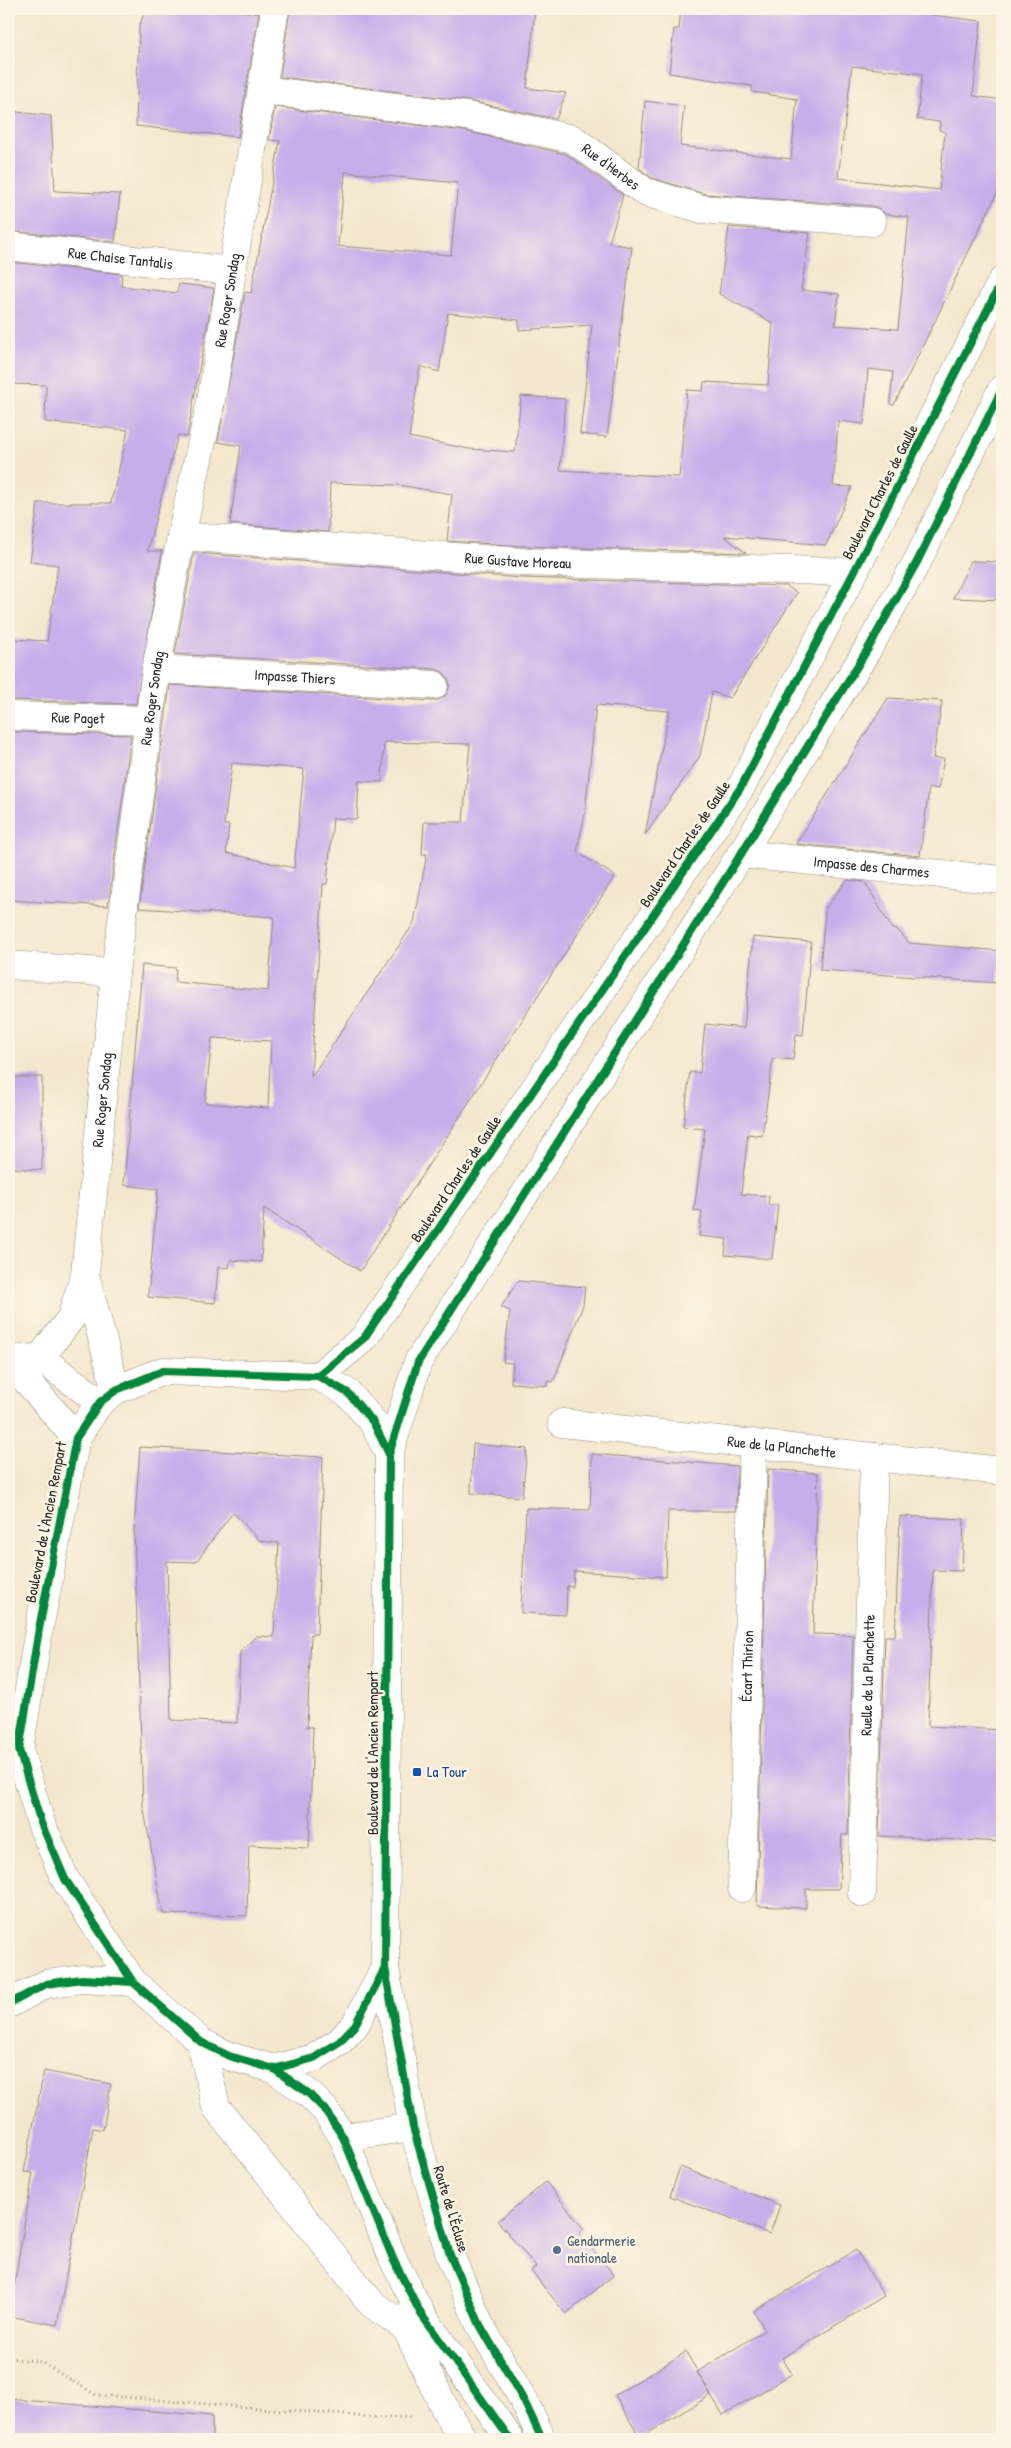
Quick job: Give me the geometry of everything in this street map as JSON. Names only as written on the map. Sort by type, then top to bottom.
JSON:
[{"type":"main road","name":"Rue Roger Sondag","points":[[108,1396],[85,1274],[115,973],[156,669],[181,536],[211,401],[275,9]]},
{"type":"main road","name":"Rue d'Herbes","points":[[262,90],[467,116],[573,139],[645,192],[702,209],[872,222]]},
{"type":"main road","name":"Rue Chaise Tantalis","points":[[9,246],[232,271]]},
{"type":"main road","name":"Boulevard Charles de Gaulle","points":[[318,1376],[364,1338],[741,787],[854,572],[1002,281]]},
{"type":"main road","points":[[389,1454],[418,1362],[742,854],[868,647],[917,562],[1002,389]]},
{"type":"main road","name":"Rue Gustave Moreau","points":[[181,536],[522,562],[854,572]]},
{"type":"main road","name":"Impasse Thiers","points":[[156,669],[434,685]]},
{"type":"main road","name":"Rue Paget","points":[[9,716],[148,720]]},
{"type":"main road","name":"Impasse des Charmes","points":[[742,854],[1002,880]]},
{"type":"main road","points":[[9,965],[115,973]]},
{"type":"main road","points":[[40,1358],[72,1318],[85,1274]]},
{"type":"main road","points":[[9,1359],[40,1358],[108,1396]]},
{"type":"main road","points":[[9,1359],[76,1438]]},
{"type":"main road","name":"Boulevard de l'Ancien Rempart","points":[[163,1371],[318,1376],[348,1393],[373,1422],[389,1454],[386,1968],[355,2025],[339,2042],[314,2058],[274,2069],[229,2056],[201,2042],[133,1982],[65,1879],[41,1823],[19,1750],[38,1629],[76,1438],[108,1396],[163,1371]]},
{"type":"main road","name":"Rue de la Planchette","points":[[562,1423],[1002,1471]]},
{"type":"main road","name":"Écart Thirion","points":[[742,1888],[753,1443]]},
{"type":"main road","name":"Ruelle de la Planchette","points":[[862,1893],[874,1457]]},
{"type":"main road","points":[[9,1774],[19,1750]]},
{"type":"main road","name":"Route de l'Écluse","points":[[386,1968],[413,2127],[450,2255],[480,2325],[524,2400],[542,2439]]},
{"type":"main road","points":[[9,2004],[46,1984],[82,1979],[133,1982]]},
{"type":"main road","points":[[201,2042],[216,2107],[372,2304],[406,2328],[439,2341]]},
{"type":"main road","points":[[274,2069],[308,2093],[325,2110],[343,2137],[394,2261],[421,2314],[510,2439]]},
{"type":"main road","points":[[343,2137],[413,2127]]},
{"type":"main road","points":[[394,2261],[406,2328],[448,2415],[463,2439]]},
{"type":"path","points":[[9,2358],[40,2362],[96,2395],[382,2418],[448,2415]]},
{"type":"building","points":[[146,9],[219,9],[259,13],[238,137],[136,126],[139,26]]},
{"type":"building","points":[[290,9],[535,9],[527,88],[566,93],[556,119],[469,101],[280,77]]},
{"type":"building","points":[[681,9],[908,9],[907,12],[981,21],[973,96],[1002,100],[1002,183],[894,405],[890,404],[893,372],[868,369],[864,424],[838,421],[833,486],[852,487],[826,545],[724,536],[746,553],[523,546],[447,541],[452,494],[398,485],[330,483],[328,532],[230,524],[241,446],[218,442],[245,292],[251,293],[280,141],[269,140],[275,107],[464,131],[566,154],[623,195],[609,243],[632,247],[607,437],[580,434],[592,325],[519,330],[519,320],[448,313],[439,372],[420,366],[409,437],[469,449],[515,452],[521,396],[565,399],[560,470],[679,477],[687,390],[703,391],[704,382],[768,385],[773,323],[719,294],[729,227],[810,233],[801,290],[839,294],[835,325],[898,329],[909,217],[885,214],[873,206],[705,194],[652,178],[639,168],[645,101],[684,106],[680,146],[791,159],[797,99],[752,92],[752,86],[669,73],[674,29],[679,29]],"holes":[[[852,66],[922,74],[917,119],[940,122],[939,130],[945,132],[939,190],[838,178]],[[345,172],[458,183],[451,255],[338,246]]]},
{"type":"building","points":[[9,111],[51,116],[55,191],[120,194],[115,242],[9,231]]},
{"type":"building","points":[[9,262],[122,274],[121,286],[177,293],[179,284],[214,288],[187,437],[178,435],[147,551],[162,551],[136,704],[9,700],[9,639],[47,641],[58,565],[30,562],[38,503],[111,503],[128,430],[45,422],[46,385],[9,384]]},
{"type":"building","points":[[194,553],[521,578],[787,586],[797,593],[730,698],[712,692],[700,756],[645,835],[669,711],[596,705],[585,813],[577,852],[615,876],[360,1271],[264,1208],[261,1262],[230,1260],[229,1268],[218,1267],[215,1303],[148,1297],[158,1189],[124,1185],[142,965],[176,968],[175,982],[268,991],[274,917],[139,908],[170,685],[433,701],[441,699],[447,694],[450,685],[448,678],[443,672],[435,669],[175,654]],"holes":[[[384,742],[470,744],[463,822],[424,822],[422,854],[427,854],[414,923],[311,1077],[323,884],[327,884],[333,818],[357,819],[359,781],[382,782]],[[232,763],[304,769],[294,868],[226,853],[229,825],[224,825]],[[212,1038],[271,1041],[268,1108],[205,1103]]]},
{"type":"building","points":[[971,561],[1002,562],[1002,600],[953,598]]},
{"type":"building","points":[[888,698],[942,701],[933,758],[944,759],[938,789],[929,788],[920,856],[796,844]]},
{"type":"building","points":[[9,732],[131,735],[108,906],[9,900]]},
{"type":"building","points":[[847,880],[865,882],[892,929],[898,930],[909,943],[1001,951],[998,983],[820,970],[825,909]]},
{"type":"building","points":[[753,937],[811,942],[803,1035],[796,1034],[793,1060],[773,1058],[762,1136],[748,1134],[741,1194],[769,1196],[768,1205],[778,1205],[772,1259],[725,1255],[727,1239],[699,1236],[702,1211],[694,1210],[705,1129],[683,1127],[690,1072],[700,1073],[705,1024],[744,1028]]},
{"type":"building","points":[[9,1077],[42,1077],[42,1170],[9,1168]]},
{"type":"building","points":[[518,1281],[585,1287],[583,1305],[553,1382],[547,1381],[547,1386],[511,1383],[513,1363],[503,1362],[510,1311],[501,1307]]},
{"type":"building","points":[[473,1444],[527,1449],[522,1497],[471,1493]]},
{"type":"building","points":[[140,1447],[323,1457],[317,1634],[311,1634],[307,1727],[313,1727],[309,1848],[249,1845],[247,1916],[163,1914],[143,1805],[134,1530]],"holes":[[[233,1512],[260,1541],[279,1543],[274,1637],[256,1636],[240,1652],[237,1723],[171,1720],[167,1561],[196,1562]]]},
{"type":"building","points":[[592,1454],[737,1466],[736,1511],[668,1511],[666,1577],[574,1571],[573,1587],[567,1586],[566,1615],[521,1613],[526,1508],[590,1510]]},
{"type":"building","points":[[768,1469],[818,1473],[813,1634],[853,1635],[848,1835],[842,1835],[839,1889],[806,1889],[806,1908],[757,1906]]},
{"type":"building","points":[[900,1516],[964,1519],[962,1571],[933,1570],[928,1726],[1002,1730],[1002,1842],[879,1836],[885,1636],[895,1636]]},
{"type":"building","points":[[44,2071],[111,2084],[103,2130],[93,2128],[57,2325],[9,2316],[33,2173],[24,2172]]},
{"type":"building","points":[[680,2167],[780,2205],[770,2234],[670,2196]]},
{"type":"building","name":"Gendarmerie nationale","points":[[546,2182],[584,2229],[579,2233],[614,2275],[566,2314],[531,2271],[536,2267],[498,2221]]},
{"type":"building","points":[[856,2250],[884,2296],[782,2358],[792,2374],[723,2415],[697,2372],[765,2330],[754,2311]]},
{"type":"building","points":[[686,2352],[711,2395],[640,2438],[615,2395]]},
{"type":"building","points":[[9,2399],[212,2416],[212,2439],[9,2439]]},
{"type":"cycle path","points":[[318,1376],[364,1338],[741,787],[854,572],[1002,281]]},
{"type":"cycle path","points":[[389,1454],[418,1362],[741,854],[869,647],[917,562],[1002,389]]},
{"type":"cycle path","points":[[163,1371],[318,1376],[348,1393],[373,1422],[389,1454],[385,1968],[355,2025],[339,2042],[314,2058],[274,2069],[229,2056],[201,2042],[133,1982],[65,1879],[41,1823],[19,1750],[39,1629],[76,1438],[100,1402],[116,1390],[163,1371]]},
{"type":"cycle path","points":[[385,1968],[413,2127],[450,2255],[480,2325],[524,2401],[542,2439]]},
{"type":"cycle path","points":[[9,2004],[46,1984],[82,1979],[133,1982]]},
{"type":"cycle path","points":[[274,2069],[308,2093],[325,2110],[343,2137],[394,2261],[421,2314],[510,2439]]},
{"type":"place","name":"La Tour","points":[[417,1772]]},
{"type":"place","name":"Gendarmerie nationale","points":[[557,2250]]}]
